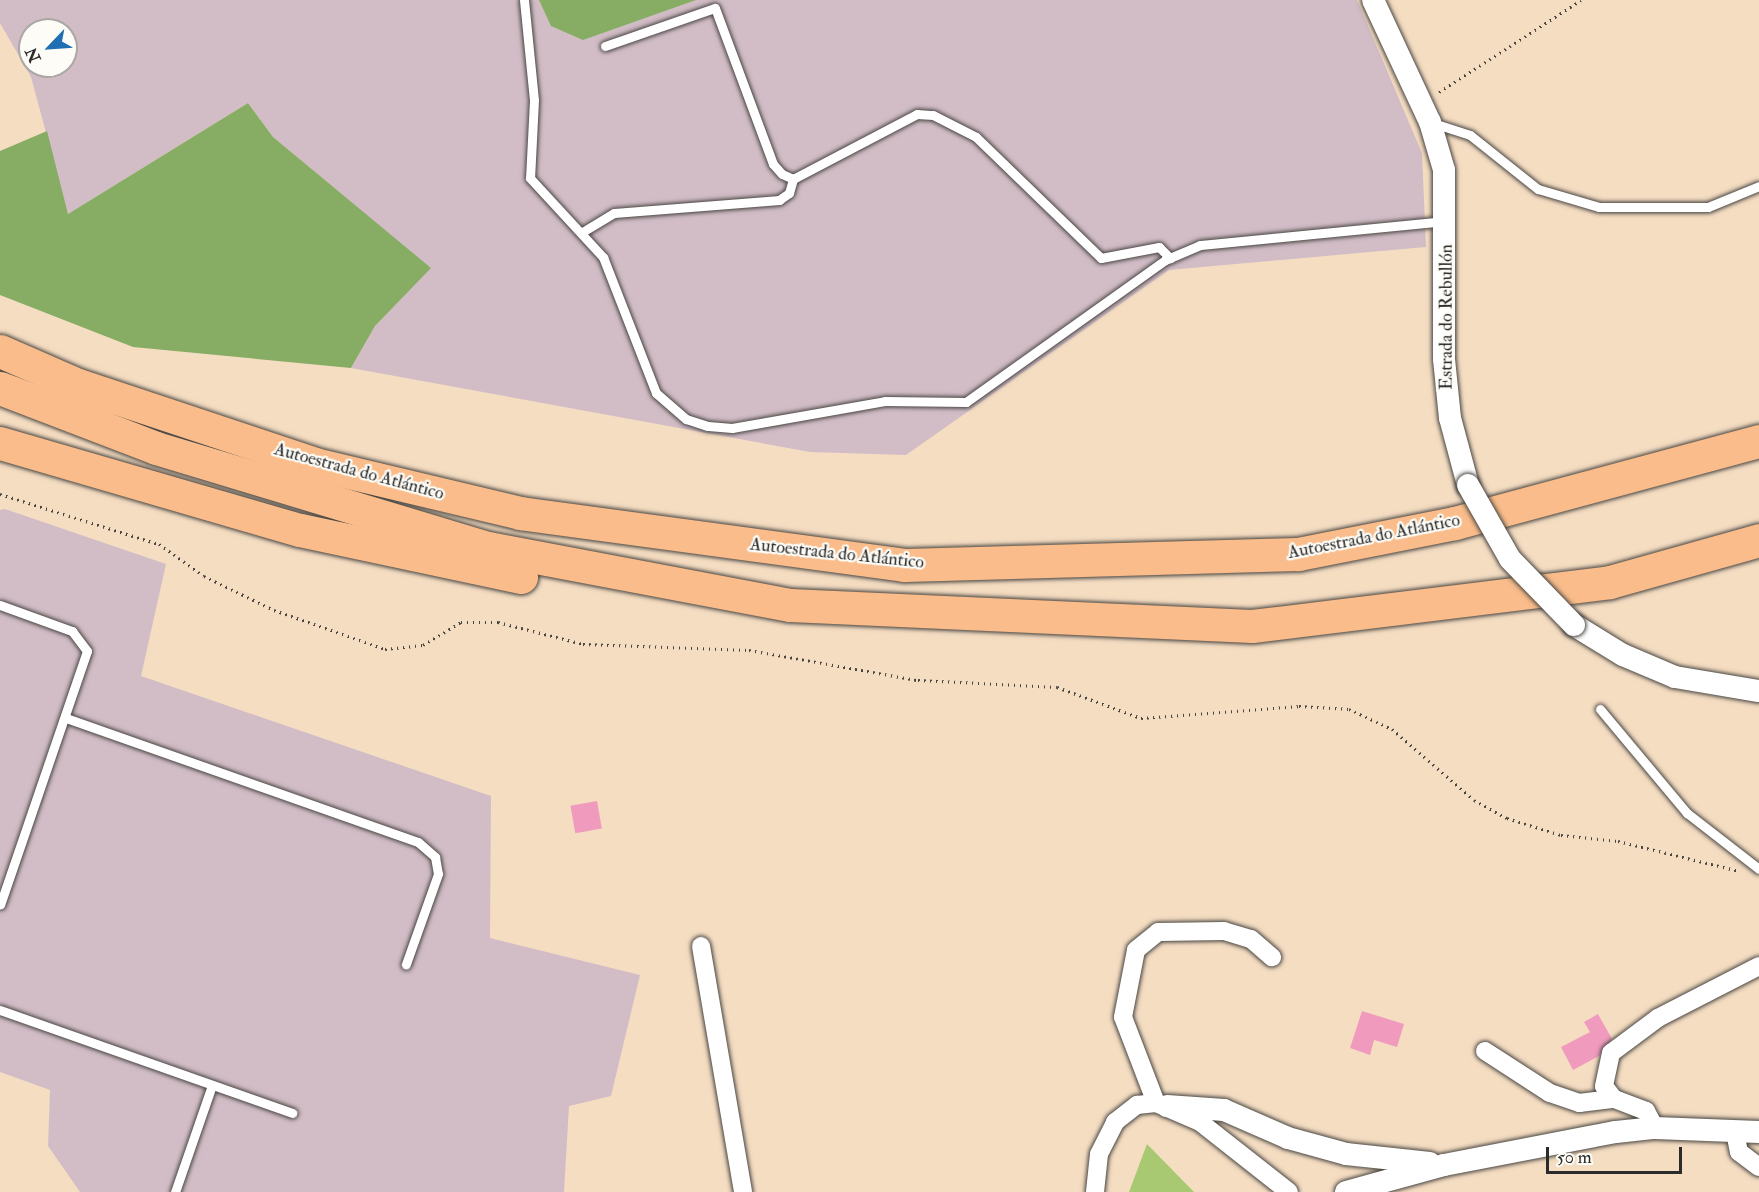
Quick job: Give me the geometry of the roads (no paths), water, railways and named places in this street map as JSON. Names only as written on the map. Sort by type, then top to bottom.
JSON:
[{"type":"highway","name":"Autoestrada do Atlántico","points":[[0,351],[78,385],[338,470],[520,513],[904,565],[1298,554],[1455,523],[1759,441]]},
{"type":"highway","name":"Autoestrada do Atlántico","points":[[0,388],[156,448],[488,548],[790,605],[1252,626],[1610,582],[1759,540]]},
{"type":"highway","points":[[0,443],[300,530],[467,567],[632,598],[790,605]]},
{"type":"street","name":"Estrada do Rebullón","points":[[1373,0],[1426,113],[1444,170],[1447,221],[1444,359],[1449,418],[1468,485],[1510,560],[1574,626],[1623,656],[1675,677],[1759,691]]},
{"type":"street","points":[[1272,957],[1251,939],[1224,931],[1158,932],[1136,950],[1123,1017],[1161,1105],[1200,1122],[1289,1192]]},
{"type":"street","points":[[702,946],[743,1192]]},
{"type":"street","points":[[1614,1099],[1604,1086],[1611,1053],[1658,1018],[1759,966]]},
{"type":"street","points":[[1485,1051],[1550,1093],[1579,1103],[1614,1099],[1646,1111],[1655,1128]]},
{"type":"street","points":[[1095,1192],[1099,1154],[1114,1122],[1137,1105],[1224,1110],[1288,1138],[1346,1154],[1444,1165]]},
{"type":"street","points":[[1346,1192],[1444,1165],[1655,1128],[1759,1132]]},
{"type":"street","points":[[1734,1132],[1739,1152],[1759,1167]]},
{"type":"lane","points":[[524,0],[534,100],[530,178],[584,231],[603,257],[656,393],[686,419],[732,428],[885,401],[966,402],[1170,258],[1200,245],[1447,221]]},
{"type":"lane","points":[[605,46],[715,8],[773,164],[793,179]]},
{"type":"lane","points":[[1426,113],[1470,135],[1538,189],[1599,207],[1708,207],[1759,186]]},
{"type":"lane","points":[[584,231],[615,213],[779,200],[789,194],[793,179],[917,114],[933,115],[976,137],[1101,258],[1159,247],[1170,258]]},
{"type":"lane","points":[[0,605],[83,638],[87,651],[66,718],[0,905]]},
{"type":"lane","points":[[1600,709],[1688,813],[1757,869]]},
{"type":"lane","points":[[66,718],[418,842],[435,857],[438,874],[406,964]]},
{"type":"lane","points":[[0,1010],[292,1113]]},
{"type":"lane","points":[[175,1192],[212,1085]]}]
